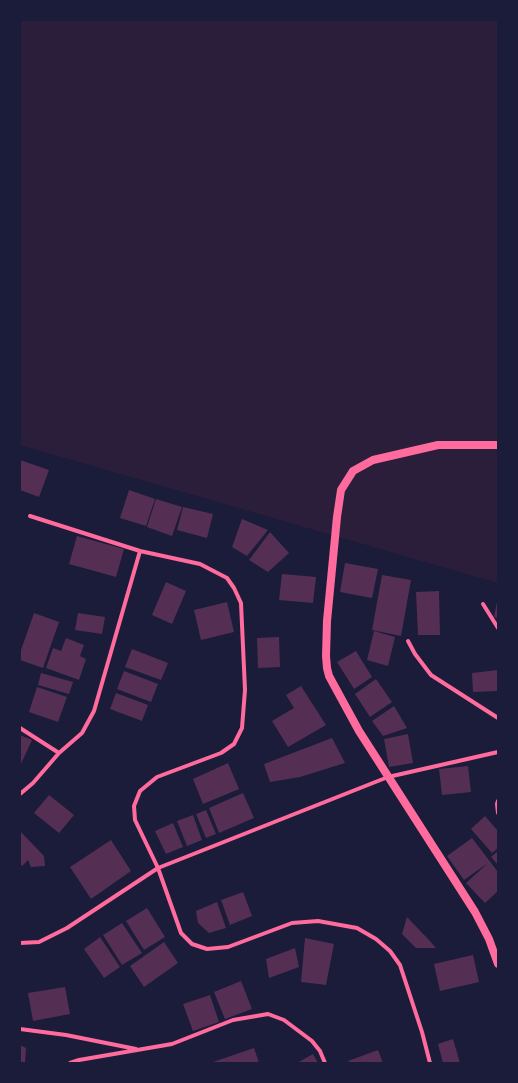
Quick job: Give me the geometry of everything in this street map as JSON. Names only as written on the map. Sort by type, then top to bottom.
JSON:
[{"type":"main road","points":[[498,445],[438,445],[373,460],[353,471],[341,490],[327,621],[327,668],[329,676],[359,731],[475,912],[489,938],[498,964]]},
{"type":"street","points":[[30,516],[140,551],[200,564],[227,578],[234,588],[241,603],[245,690],[242,728],[234,744],[222,753],[157,777],[140,791],[134,806],[135,820],[158,868],[181,933],[192,944],[208,949],[228,947],[292,923],[318,921],[357,928],[376,939],[390,951],[400,965],[422,1032],[430,1063]]},
{"type":"street","points":[[20,794],[33,783],[59,754],[82,733],[94,711],[140,551]]},
{"type":"street","points":[[483,604],[498,628]]},
{"type":"street","points":[[408,640],[415,654],[431,675],[498,718]]},
{"type":"street","points":[[20,728],[59,754]]},
{"type":"street","points":[[20,943],[39,942],[67,928],[158,868],[388,777],[498,752]]},
{"type":"street","points":[[498,801],[498,813]]},
{"type":"street","points":[[70,1063],[78,1060],[172,1044],[233,1020],[268,1014],[284,1020],[312,1041],[320,1050],[325,1063]]},
{"type":"street","points":[[20,1029],[66,1035],[139,1050]]},
{"type":"shaded area","points":[[20,20],[498,20],[498,583],[20,445]]},
{"type":"building","points":[[20,460],[49,470],[39,497],[20,490]]},
{"type":"building","points":[[129,490],[155,499],[146,526],[120,518]]},
{"type":"building","points":[[156,499],[182,507],[172,536],[147,527]]},
{"type":"building","points":[[183,507],[213,514],[207,538],[177,530]]},
{"type":"building","points":[[242,519],[268,530],[247,556],[232,547]]},
{"type":"building","points":[[270,532],[289,553],[268,572],[249,560]]},
{"type":"building","points":[[77,536],[124,549],[116,577],[69,564]]},
{"type":"building","points":[[345,563],[378,569],[372,598],[340,592]]},
{"type":"building","points":[[282,574],[316,577],[313,603],[279,600]]},
{"type":"building","points":[[382,575],[411,580],[401,636],[372,630]]},
{"type":"building","points":[[166,582],[186,591],[172,624],[152,615]]},
{"type":"building","points":[[439,591],[440,635],[418,635],[416,592]]},
{"type":"building","points":[[227,602],[234,632],[201,640],[194,610]]},
{"type":"building","points":[[498,602],[498,618],[494,617]]},
{"type":"building","points":[[34,613],[59,622],[43,668],[20,660],[20,653]]},
{"type":"building","points":[[78,613],[105,617],[102,634],[75,630]]},
{"type":"building","points":[[374,631],[395,637],[388,666],[367,660]]},
{"type":"building","points":[[279,637],[280,667],[258,668],[257,638]]},
{"type":"building","points":[[66,638],[84,645],[80,656],[86,659],[79,680],[46,668],[53,648],[61,651]]},
{"type":"building","points":[[132,649],[168,663],[161,680],[125,667]]},
{"type":"building","points":[[356,651],[372,677],[354,689],[337,662]]},
{"type":"building","points":[[498,670],[498,691],[473,692],[472,673]]},
{"type":"building","points":[[124,671],[158,684],[151,702],[117,689]]},
{"type":"building","points":[[41,673],[73,682],[69,694],[38,685]]},
{"type":"building","points":[[376,679],[392,702],[370,717],[355,694]]},
{"type":"building","points":[[301,686],[326,725],[288,747],[272,721],[294,708],[286,695]]},
{"type":"building","points":[[37,687],[67,697],[58,722],[29,712]]},
{"type":"building","points":[[116,693],[148,705],[142,721],[110,709]]},
{"type":"building","points":[[394,706],[407,728],[383,736],[372,721]]},
{"type":"building","points":[[408,734],[413,763],[389,767],[384,739]]},
{"type":"building","points":[[20,735],[32,740],[20,766]]},
{"type":"building","points":[[332,738],[345,763],[300,777],[270,782],[264,764]]},
{"type":"building","points":[[228,763],[239,789],[203,804],[193,779]]},
{"type":"building","points":[[468,766],[471,792],[442,795],[439,769]]},
{"type":"building","points":[[243,793],[254,818],[219,833],[209,808]]},
{"type":"building","points":[[49,795],[74,815],[59,833],[34,813]]},
{"type":"building","points":[[206,810],[216,834],[206,838],[196,814]]},
{"type":"building","points":[[193,815],[202,840],[187,846],[177,821]]},
{"type":"building","points":[[485,816],[498,831],[498,848],[492,853],[471,829]]},
{"type":"building","points":[[173,823],[183,847],[166,854],[155,831]]},
{"type":"building","points":[[20,831],[44,856],[45,866],[31,867],[28,860],[22,866],[20,864]]},
{"type":"building","points":[[472,838],[498,872],[498,891],[485,903],[466,883],[488,863],[464,880],[447,856]]},
{"type":"building","points":[[111,840],[131,871],[91,899],[70,867]]},
{"type":"building","points":[[498,851],[498,865],[491,857]]},
{"type":"building","points":[[243,892],[252,916],[230,925],[221,900]]},
{"type":"building","points":[[217,902],[226,928],[209,933],[198,923],[196,911]]},
{"type":"building","points":[[147,908],[165,937],[144,950],[126,921]]},
{"type":"building","points":[[407,917],[436,948],[416,948],[402,934]]},
{"type":"building","points":[[122,923],[142,953],[122,965],[103,935]]},
{"type":"building","points":[[100,937],[120,967],[104,978],[84,949]]},
{"type":"building","points":[[305,938],[334,944],[326,985],[301,982]]},
{"type":"building","points":[[164,942],[178,963],[144,987],[130,966]]},
{"type":"building","points":[[295,948],[299,967],[269,978],[266,959]]},
{"type":"building","points":[[473,955],[479,982],[440,991],[434,964]]},
{"type":"building","points":[[241,981],[252,1009],[225,1019],[214,992]]},
{"type":"building","points":[[65,987],[70,1014],[33,1021],[28,993]]},
{"type":"building","points":[[210,995],[219,1022],[193,1031],[183,1004]]},
{"type":"building","points":[[453,1039],[460,1063],[443,1063],[438,1044]]},
{"type":"building","points":[[20,1045],[26,1048],[25,1063],[20,1063]]},
{"type":"building","points":[[254,1048],[259,1063],[213,1063],[213,1062]]},
{"type":"building","points":[[378,1050],[383,1063],[349,1063],[348,1061]]},
{"type":"building","points":[[313,1054],[318,1063],[297,1063]]}]
